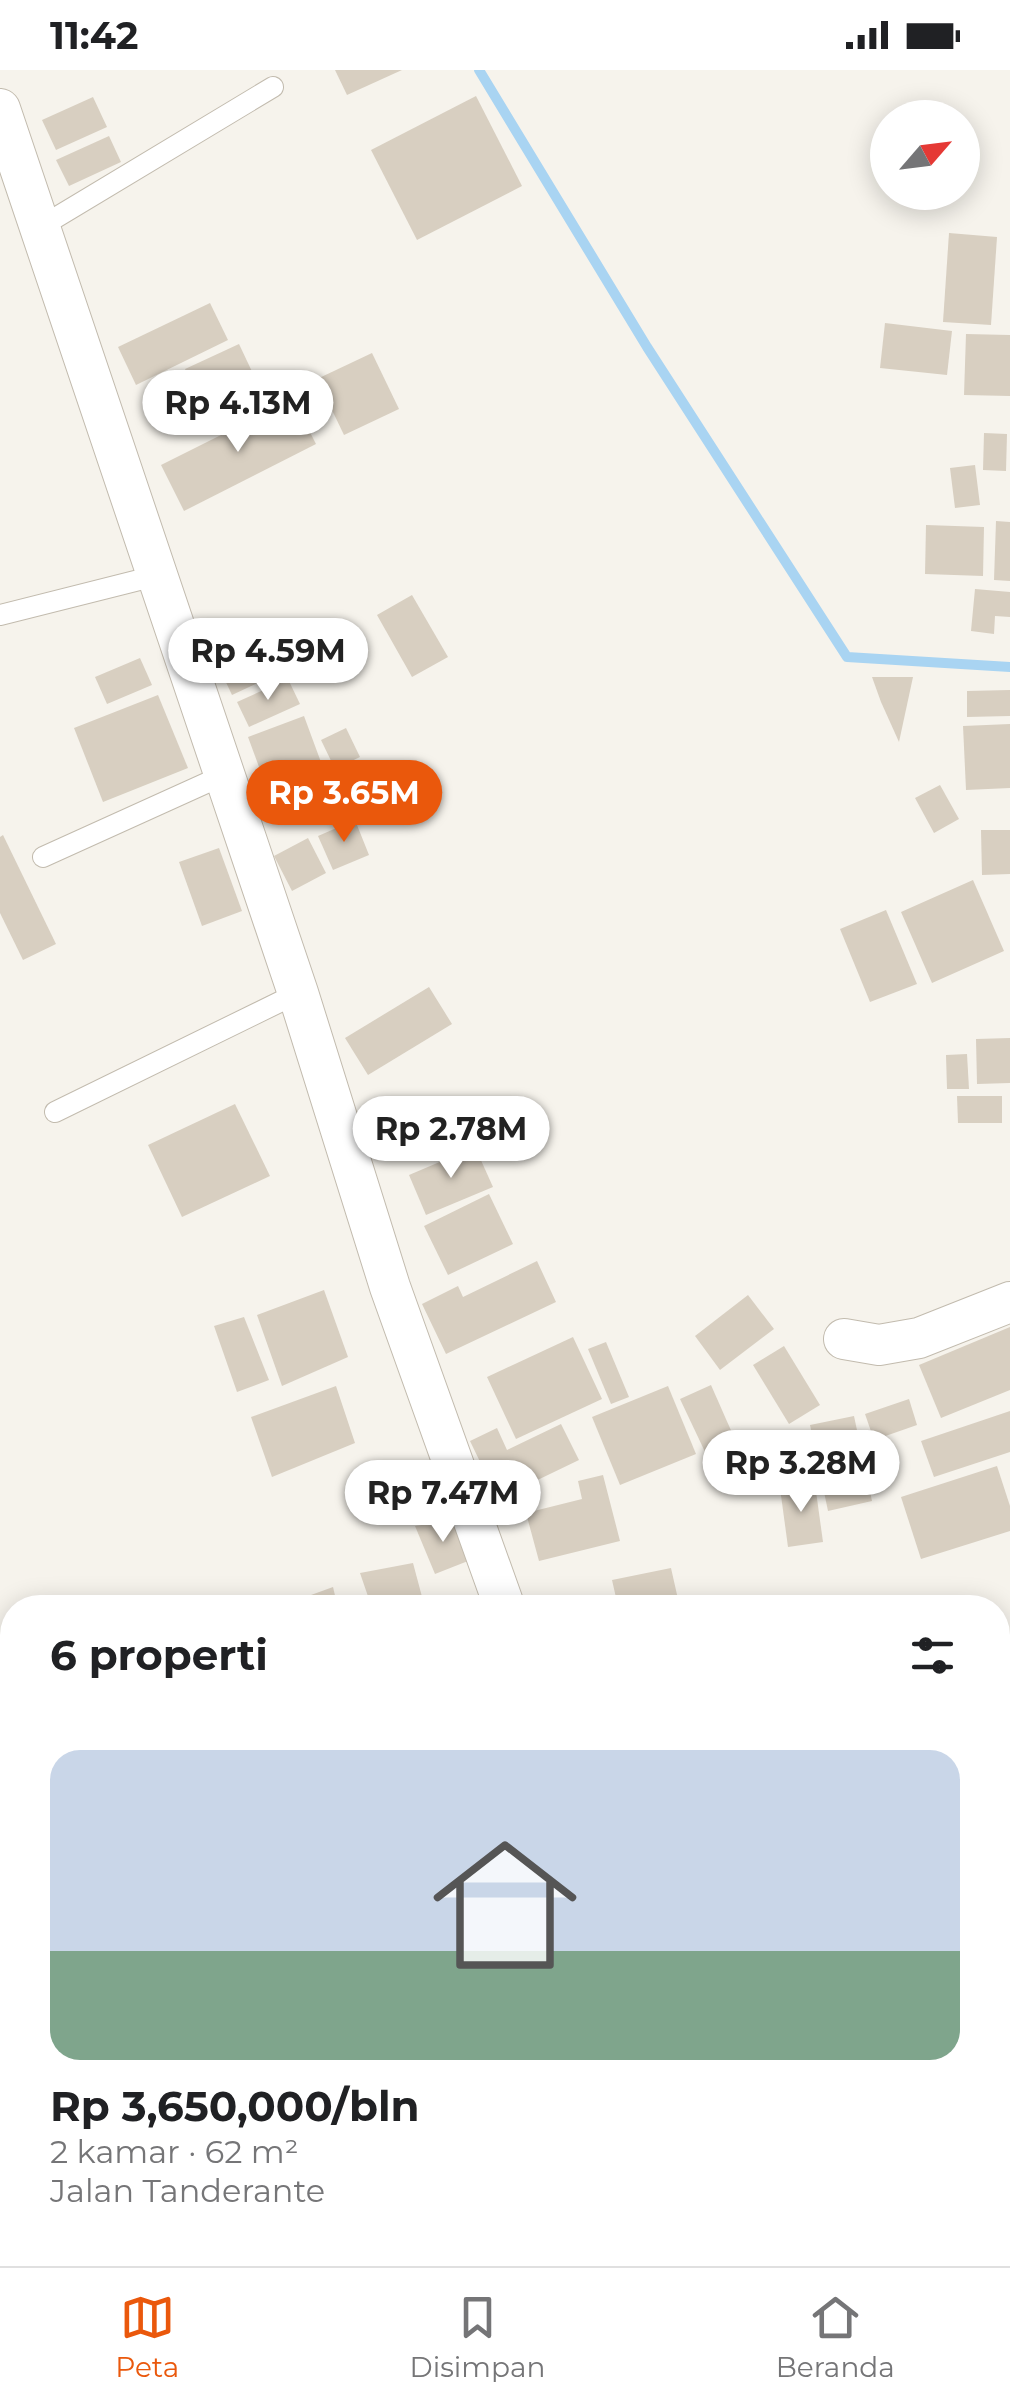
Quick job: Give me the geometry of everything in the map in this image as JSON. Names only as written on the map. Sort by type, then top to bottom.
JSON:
[{"type":"street","points":[[0,109],[298,992],[390,1287],[500,1595]]},
{"type":"street","points":[[844,1339],[879,1345],[919,1338],[1010,1302]]},
{"type":"lane","points":[[42,226],[273,87]]},
{"type":"lane","points":[[0,614],[155,576]]},
{"type":"lane","points":[[43,858],[224,774]]},
{"type":"lane","points":[[55,1112],[298,992]]},
{"type":"building","points":[[335,70],[402,70],[347,95]]},
{"type":"building","points":[[476,96],[522,186],[417,240],[371,150]]},
{"type":"building","points":[[93,97],[107,127],[56,150],[42,120]]},
{"type":"building","points":[[109,136],[121,162],[69,186],[56,160]]},
{"type":"building","points":[[949,233],[997,237],[991,325],[943,322]]},
{"type":"building","points":[[210,303],[228,340],[136,385],[118,347]]},
{"type":"building","points":[[885,323],[952,331],[947,375],[880,368]]},
{"type":"building","points":[[966,334],[1010,335],[1010,396],[964,395]]},
{"type":"building","points":[[239,344],[256,380],[202,406],[185,369]]},
{"type":"building","points":[[372,353],[399,409],[344,435],[317,379]]},
{"type":"building","points":[[293,399],[316,444],[184,511],[161,465]]},
{"type":"building","points":[[984,433],[1007,434],[1006,471],[983,470]]},
{"type":"building","points":[[975,465],[980,505],[955,508],[950,468]]},
{"type":"building","points":[[996,521],[1010,522],[1010,581],[994,580]]},
{"type":"building","points":[[926,525],[984,527],[983,576],[925,574]]},
{"type":"building","points":[[975,589],[1010,592],[1010,617],[995,616],[994,634],[971,631]]},
{"type":"building","points":[[412,595],[448,657],[412,677],[377,615]]},
{"type":"building","points":[[268,635],[285,670],[232,695],[215,659]]},
{"type":"building","points":[[140,658],[152,685],[107,704],[95,677]]},
{"type":"building","points":[[872,677],[913,677],[899,742],[881,702]]},
{"type":"building","points":[[288,679],[300,704],[249,727],[237,702]]},
{"type":"building","points":[[1010,690],[1010,716],[967,717],[967,691]]},
{"type":"building","points":[[158,695],[188,768],[103,802],[74,728]]},
{"type":"building","points":[[304,716],[325,773],[305,780],[298,762],[262,775],[248,737]]},
{"type":"building","points":[[1010,724],[1010,788],[966,790],[963,726]]},
{"type":"building","points":[[346,728],[360,757],[335,769],[321,740]]},
{"type":"building","points":[[363,768],[378,797],[333,821],[318,792]]},
{"type":"building","points":[[940,785],[959,819],[934,833],[915,798]]},
{"type":"building","points":[[355,820],[369,855],[333,870],[318,836]]},
{"type":"building","points":[[981,830],[1010,830],[1010,874],[982,875]]},
{"type":"building","points":[[3,835],[56,944],[23,960],[0,913]]},
{"type":"building","points":[[308,838],[326,873],[292,891],[274,856]]},
{"type":"building","points":[[219,848],[242,911],[202,926],[179,862]]},
{"type":"building","points":[[973,880],[1004,951],[932,983],[901,912]]},
{"type":"building","points":[[886,910],[917,984],[870,1002],[840,929]]},
{"type":"building","points":[[429,987],[452,1024],[368,1075],[345,1038]]},
{"type":"building","points":[[1010,1038],[1010,1083],[977,1084],[976,1039]]},
{"type":"building","points":[[967,1054],[969,1089],[947,1089],[946,1055]]},
{"type":"building","points":[[957,1096],[1002,1096],[1002,1123],[958,1123]]},
{"type":"building","points":[[235,1104],[270,1176],[182,1217],[148,1145]]},
{"type":"building","points":[[475,1147],[493,1187],[426,1215],[409,1175]]},
{"type":"building","points":[[489,1194],[513,1244],[448,1275],[424,1226]]},
{"type":"building","points":[[537,1261],[556,1302],[446,1354],[422,1304],[458,1286],[463,1297]]},
{"type":"building","points":[[324,1290],[348,1357],[282,1386],[257,1315]]},
{"type":"building","points":[[748,1295],[774,1329],[720,1370],[695,1336]]},
{"type":"building","points":[[244,1317],[269,1380],[237,1392],[214,1326]]},
{"type":"building","points":[[1010,1327],[1010,1390],[941,1418],[919,1365]]},
{"type":"building","points":[[573,1337],[602,1399],[516,1439],[487,1377]]},
{"type":"building","points":[[606,1342],[629,1397],[611,1404],[588,1349]]},
{"type":"building","points":[[784,1346],[820,1405],[789,1424],[753,1365]]},
{"type":"building","points":[[711,1385],[744,1460],[715,1473],[680,1399]]},
{"type":"building","points":[[336,1386],[355,1443],[272,1477],[251,1417]]},
{"type":"building","points":[[668,1386],[696,1454],[620,1485],[592,1417]]},
{"type":"building","points":[[909,1399],[917,1425],[874,1440],[865,1414]]},
{"type":"building","points":[[1010,1411],[1010,1452],[934,1477],[921,1441]]},
{"type":"building","points":[[854,1416],[872,1501],[828,1511],[810,1425]]},
{"type":"building","points":[[561,1424],[579,1460],[498,1499],[470,1441],[497,1428],[507,1450]]},
{"type":"building","points":[[997,1466],[1010,1506],[1010,1531],[921,1559],[901,1497]]},
{"type":"building","points":[[603,1475],[620,1541],[539,1561],[526,1513],[582,1499],[578,1481]]},
{"type":"building","points":[[815,1484],[823,1542],[788,1547],[780,1488]]},
{"type":"building","points":[[456,1520],[468,1561],[435,1574],[415,1526]]},
{"type":"building","points":[[413,1563],[422,1595],[368,1595],[360,1573]]},
{"type":"building","points":[[671,1568],[677,1595],[615,1595],[612,1580]]},
{"type":"building","points":[[333,1587],[335,1595],[311,1595]]},
{"type":"waterway","points":[[479,70],[647,347],[847,657],[1010,667]]}]
